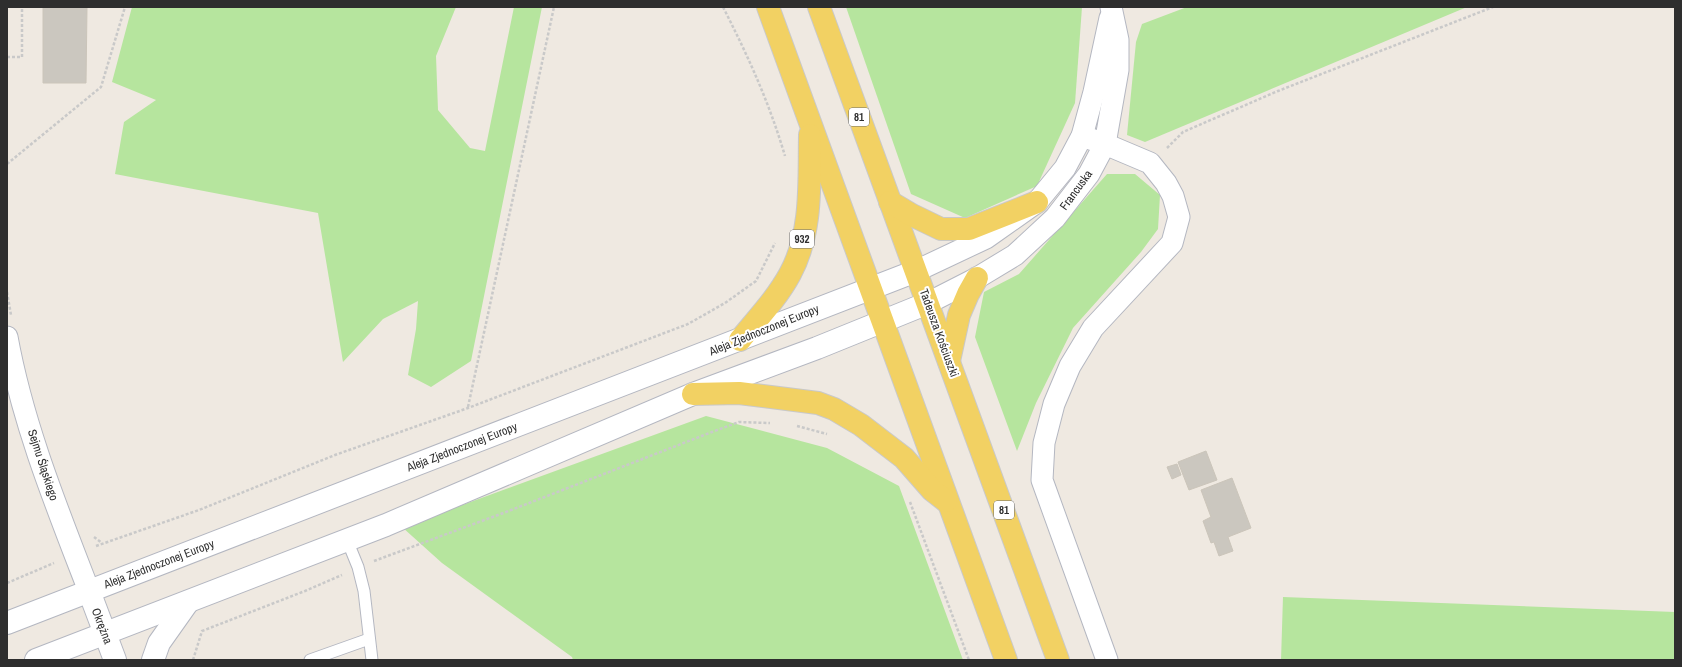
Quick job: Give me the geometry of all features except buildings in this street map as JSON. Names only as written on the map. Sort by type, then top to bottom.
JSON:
[{"type":"main road","points":[[768,7],[1006,660]]},
{"type":"main road","name":"Tadeusza Kościuszki","points":[[819,7],[1058,660]]},
{"type":"main road","name":"932","points":[[740,340],[774,298],[791,273],[800,250],[808,211],[810,120]]},
{"type":"main road","points":[[890,202],[941,229],[969,229],[1037,202]]},
{"type":"main road","name":"Aleja Zjednoczonej Europy","points":[[7,623],[740,340],[916,270]]},
{"type":"main road","points":[[949,361],[959,315],[977,278]]},
{"type":"main road","points":[[36,660],[347,540],[538,461],[693,394],[928,303]]},
{"type":"main road","points":[[693,394],[739,392],[818,403],[834,408],[861,424],[904,458],[932,490],[949,504]]},
{"type":"main road","name":"Okrężna","points":[[89,591],[115,660]]},
{"type":"main road","points":[[153,660],[159,644],[188,602]]},
{"type":"street","name":"Francuska","points":[[916,270],[986,238],[1037,202],[1065,168],[1082,136],[1116,8]]},
{"type":"street","name":"Francuska","points":[[928,303],[977,278],[1015,254],[1055,218],[1089,174],[1105,144],[1118,70],[1116,8]]},
{"type":"street","points":[[1082,136],[1150,163],[1166,183],[1173,196],[1179,217],[1172,243],[1093,328],[1070,366],[1054,404],[1044,443],[1042,480],[1106,660]]},
{"type":"street","name":"Sejmu Śląskiego","points":[[7,340],[12,365],[43,471],[89,591]]},
{"type":"lane","points":[[347,540],[358,568],[364,591],[372,660]]},
{"type":"lane","points":[[310,660],[369,639]]},
{"type":"path","points":[[7,57],[22,57],[22,7]]},
{"type":"path","points":[[7,164],[101,87],[125,7]]},
{"type":"path","points":[[468,408],[554,7]]},
{"type":"path","points":[[723,7],[750,60],[761,86],[786,158]]},
{"type":"path","points":[[1150,163],[1183,132],[1278,91],[1492,7]]},
{"type":"path","points":[[7,583],[75,554],[199,510],[336,455],[468,408],[688,324],[725,303],[756,281],[778,237]]},
{"type":"path","points":[[193,660],[202,631],[304,591],[394,552],[520,506],[740,422],[775,423]]},
{"type":"path","points":[[796,426],[830,435]]},
{"type":"path","points":[[908,498],[969,660]]},
{"type":"green space","points":[[132,7],[456,7],[436,56],[438,110],[470,148],[485,151],[514,7],[542,7],[471,361],[431,387],[408,375],[416,329],[418,301],[383,319],[343,362],[318,213],[115,174],[124,122],[156,100],[112,82]]},
{"type":"green space","points":[[846,7],[1082,7],[1075,103],[1037,186],[965,218],[911,194]]},
{"type":"green space","points":[[1187,7],[1467,7],[1145,142],[1127,135],[1136,42],[1142,24]]},
{"type":"green space","points":[[1107,174],[1135,174],[1160,195],[1158,229],[1141,252],[1073,328],[1036,403],[1017,451],[975,337],[984,292],[1019,274]]},
{"type":"green space","points":[[706,416],[827,448],[899,486],[963,660],[573,660],[572,657],[442,563],[402,527]]},
{"type":"green space","points":[[1283,597],[1675,612],[1675,660],[1281,660]]}]
